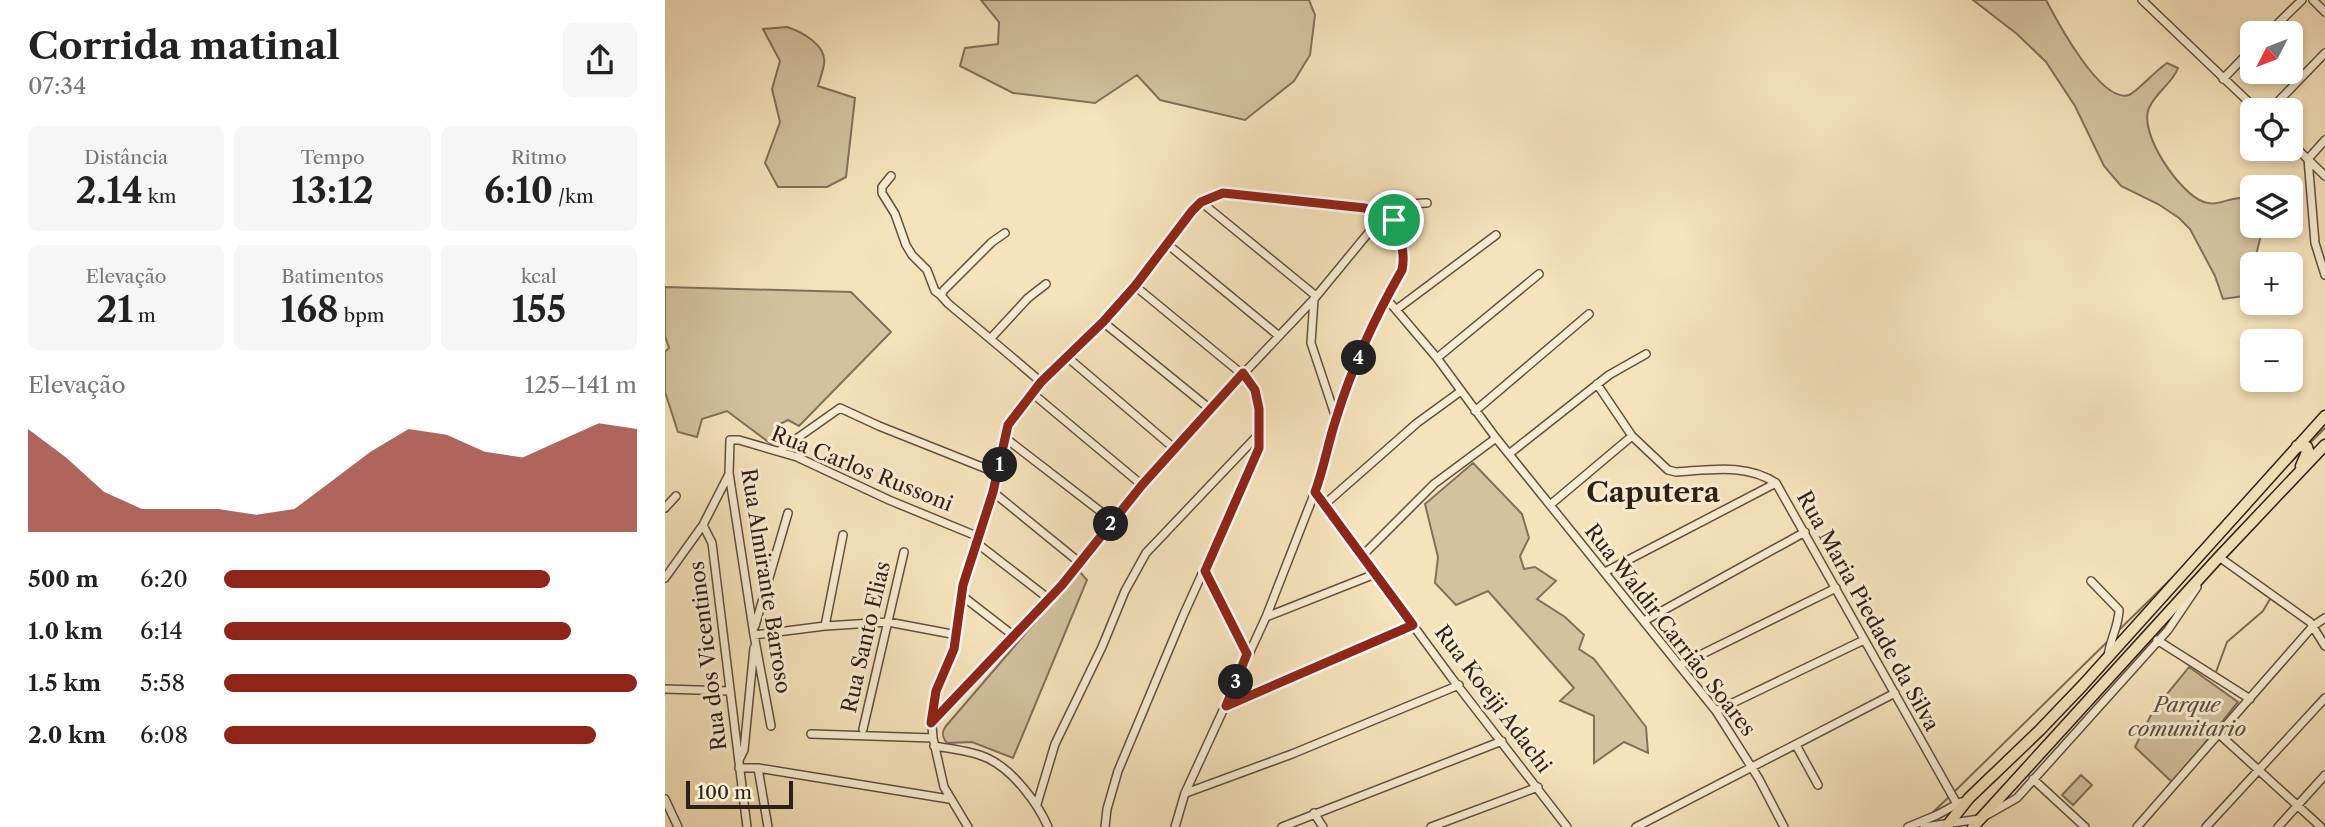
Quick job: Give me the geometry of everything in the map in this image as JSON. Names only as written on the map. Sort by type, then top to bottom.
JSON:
[{"type":"main road","points":[[1948,825],[1969,798],[2039,731],[2325,416]]},
{"type":"main road","points":[[1973,827],[2325,444]]},
{"type":"main road","points":[[2291,481],[2308,452],[2307,447],[2297,446]]},
{"type":"street","points":[[2142,0],[2244,98]]},
{"type":"street","points":[[2280,21],[2302,0]]},
{"type":"street","points":[[2317,1],[2325,12]]},
{"type":"street","points":[[2282,98],[2325,53]]},
{"type":"street","points":[[2223,79],[2240,61]]},
{"type":"street","points":[[2325,140],[2308,159],[2315,243],[2325,275]]},
{"type":"street","points":[[2303,154],[2325,176]]},
{"type":"street","points":[[891,176],[882,187],[882,192],[895,214],[912,255],[927,270],[933,288],[942,294],[947,303],[1041,382]]},
{"type":"street","points":[[968,827],[949,799],[940,775],[931,723],[936,691],[954,649],[961,595],[993,492],[1004,437],[1010,421],[1041,382],[1103,322],[1135,286],[1201,202],[1229,193],[1365,208],[1375,213],[1380,220]]},
{"type":"street","points":[[1201,202],[1315,298]]},
{"type":"street","points":[[1175,827],[1185,793],[1247,654],[1266,618],[1322,474],[1336,418],[1373,321],[1403,263],[1402,243],[1394,220],[1398,211],[1406,205],[1427,203]]},
{"type":"street","points":[[1380,220],[1394,220]]},
{"type":"street","points":[[931,723],[1049,599],[1142,485],[1315,298],[1380,220]]},
{"type":"street","points":[[942,294],[992,242],[1005,233]]},
{"type":"street","points":[[1397,309],[1496,235]]},
{"type":"street","points":[[1167,243],[1279,335]]},
{"type":"street","points":[[1437,358],[1539,274]]},
{"type":"street","points":[[991,338],[1046,284]]},
{"type":"street","points":[[1105,827],[1107,809],[1118,771],[1183,616],[1259,450],[1259,409],[1255,390],[1243,373],[1135,286]]},
{"type":"street","points":[[1315,298],[1311,344],[1336,418]]},
{"type":"street","name":"Rua Waldir Carrião Soares","points":[[1386,298],[1437,358],[1496,438],[1716,711],[1752,767],[1784,827]]},
{"type":"street","points":[[1475,411],[1589,314]]},
{"type":"street","points":[[1103,322],[1210,409]]},
{"type":"street","points":[[1509,454],[1597,384],[1646,354]]},
{"type":"street","points":[[1067,357],[1175,449]]},
{"type":"street","name":"Rua Maria Piedade da Silva","points":[[1597,384],[1632,436],[1668,470],[1676,472],[1729,468],[1766,477],[1776,483],[1957,804]]},
{"type":"street","points":[[1325,504],[1417,423],[1461,391]]},
{"type":"street","points":[[1031,393],[1142,485]]},
{"type":"street","points":[[779,451],[840,408],[997,473]]},
{"type":"street","points":[[1037,804],[1055,744],[1102,647],[1125,592],[1146,553],[1259,434]]},
{"type":"street","points":[[1550,505],[1632,436]]},
{"type":"street","points":[[1004,437],[1113,521]]},
{"type":"street","points":[[1362,556],[1434,484],[1496,438]]},
{"type":"street","name":"Rua Carlos Russoni","points":[[730,440],[779,451],[978,540],[1049,599]]},
{"type":"street","name":"Rua Almirante Barroso","points":[[730,440],[729,473],[771,726]]},
{"type":"street","points":[[666,574],[703,525],[729,473]]},
{"type":"street","points":[[1605,572],[1776,483]]},
{"type":"street","points":[[993,492],[1079,562]]},
{"type":"street","name":"Rua Koeiji Adachi","points":[[1315,492],[1567,827]]},
{"type":"street","points":[[665,508],[676,496]]},
{"type":"street","points":[[788,513],[755,636],[744,750],[739,764],[949,799]]},
{"type":"street","name":"Rua dos Vicentinos","points":[[703,525],[712,543],[747,827]]},
{"type":"street","points":[[1644,621],[1805,532]]},
{"type":"street","points":[[825,625],[843,535]]},
{"type":"street","name":"Rua Santo Elias","points":[[863,729],[904,552]]},
{"type":"street","points":[[2220,557],[2313,626],[2325,646]]},
{"type":"street","points":[[1205,571],[1247,654]]},
{"type":"street","points":[[1924,827],[1980,818],[2017,799],[2175,621],[2207,571]]},
{"type":"street","points":[[1266,618],[1375,574]]},
{"type":"street","points":[[2091,581],[2119,610],[2108,656]]},
{"type":"street","points":[[1680,665],[1836,588]]},
{"type":"street","points":[[961,595],[1014,636]]},
{"type":"street","points":[[2137,827],[2313,626],[2325,618]]},
{"type":"street","points":[[755,636],[825,625],[888,622],[957,635]]},
{"type":"street","points":[[1226,706],[1413,625]]},
{"type":"street","points":[[1716,711],[1864,640]]},
{"type":"street","points":[[2157,640],[2251,699]]},
{"type":"street","points":[[1185,793],[1292,754],[1459,685]]},
{"type":"street","points":[[665,689],[729,691]]},
{"type":"street","points":[[1636,827],[1895,693]]},
{"type":"street","points":[[2206,827],[2325,698]]},
{"type":"street","points":[[811,734],[934,742],[967,751],[1004,766],[1037,804],[1048,827]]},
{"type":"street","points":[[2220,734],[2321,827]]},
{"type":"street","points":[[1282,827],[1502,741]]},
{"type":"street","points":[[1796,745],[1818,785]]},
{"type":"street","points":[[758,768],[768,827]]},
{"type":"street","points":[[2278,827],[2325,775]]},
{"type":"street","points":[[2033,779],[2085,827]]},
{"type":"street","points":[[1431,827],[1538,787]]},
{"type":"street","points":[[1909,827],[1969,798]]},
{"type":"street","points":[[665,799],[678,827]]},
{"type":"street","points":[[1314,813],[1323,827]]},
{"type":"green space","points":[[981,0],[1309,0],[1315,15],[1310,55],[1294,81],[1245,120],[1160,100],[1137,75],[1095,103],[1013,93],[960,66],[965,48],[998,44],[999,22]]},
{"type":"green space","points":[[1973,0],[2046,0],[2081,59],[2106,87],[2118,94],[2133,93],[2167,63],[2178,68],[2149,108],[2147,119],[2150,132],[2163,161],[2194,197],[2209,203],[2240,198],[2240,238],[2260,238],[2257,252],[2240,252],[2240,297],[2223,299],[2215,276],[2190,229],[2179,218],[2158,204],[2121,186],[2104,166],[2075,106],[2046,62],[2017,34]]},
{"type":"green space","points":[[787,27],[806,36],[822,51],[824,64],[818,86],[855,98],[846,177],[827,187],[778,187],[765,163],[780,122],[772,89],[780,61],[763,29]]},
{"type":"green space","points":[[665,287],[851,292],[891,332],[799,426],[788,420],[776,426],[781,441],[771,444],[727,411],[702,419],[697,437],[678,432],[665,392],[665,352],[669,348],[665,336]]},
{"type":"green space","points":[[1473,463],[1522,514],[1529,538],[1520,556],[1524,569],[1535,567],[1556,581],[1537,599],[1565,617],[1584,635],[1579,649],[1594,659],[1646,727],[1648,753],[1624,742],[1594,763],[1594,716],[1560,701],[1574,688],[1488,591],[1456,605],[1435,583],[1438,557],[1425,504]]},
{"type":"green space","points":[[1079,571],[1087,580],[1013,758],[972,742],[947,743],[943,734],[946,726]]},
{"type":"green space","name":"Parque comunitario","points":[[2189,667],[2238,702],[2173,783],[2135,747],[2153,711]]},
{"type":"green space","points":[[2081,775],[2092,785],[2073,805],[2062,795]]},
{"type":"waterway","points":[[2309,444],[2325,428]]},
{"type":"waterway","points":[[2284,469],[2302,451]]},
{"type":"waterway","points":[[2119,630],[2177,573]]},
{"type":"waterway","points":[[2216,672],[2227,642],[2263,611],[2270,599]]},
{"type":"waterway","points":[[1954,792],[2107,642]]},
{"type":"waterway","points":[[1931,814],[1950,796]]},
{"type":"district","name":"Caputera","points":[[1653,492]]},
{"type":"route","points":[[1229,193],[1365,208],[1375,213],[1380,220],[1394,220],[1402,243],[1402,270],[1373,321],[1336,418],[1315,492],[1413,625],[1226,706],[1247,654],[1205,571],[1259,448],[1259,409],[1255,390],[1243,373],[1142,485],[1062,585],[931,723],[936,691],[954,649],[963,585],[993,492],[1004,437],[1010,421],[1041,382],[1103,322],[1135,286],[1192,211],[1201,202],[1229,193]]}]
